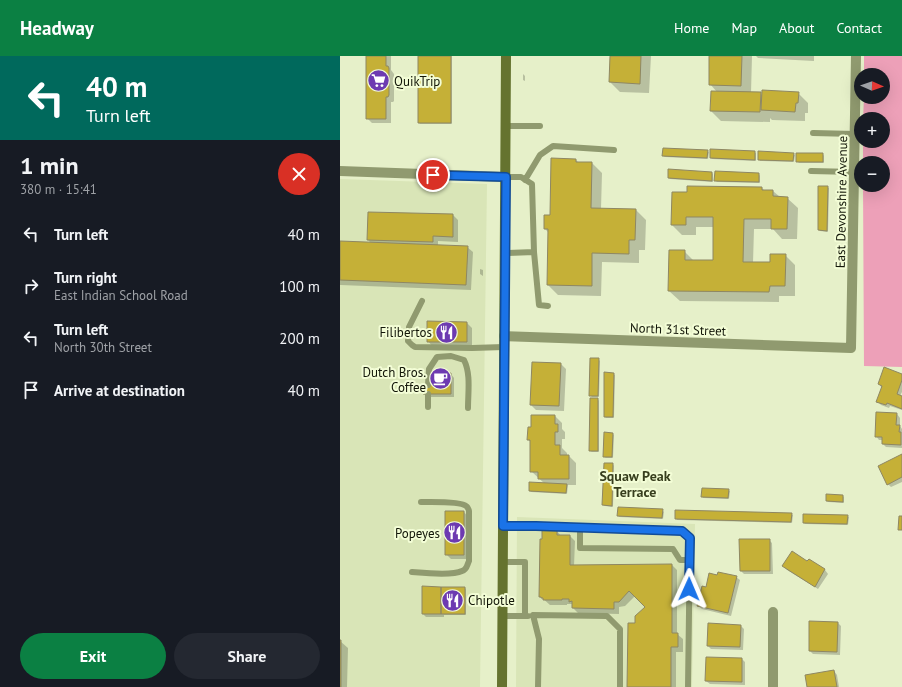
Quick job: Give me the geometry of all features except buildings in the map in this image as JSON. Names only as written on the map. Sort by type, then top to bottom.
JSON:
[{"type":"main road","points":[[502,687],[506,56]]},
{"type":"street","name":"East Devonshire Avenue","points":[[855,112],[856,56]]},
{"type":"street","points":[[340,171],[506,177]]},
{"type":"street","name":"East Devonshire Avenue","points":[[851,348],[854,172]]},
{"type":"street","name":"North 31st Street","points":[[504,336],[851,348]]},
{"type":"street","points":[[773,687],[774,612]]},
{"type":"lane","points":[[506,126],[540,126]]},
{"type":"lane","points":[[813,133],[854,134]]},
{"type":"lane","points":[[525,180],[540,155],[552,146],[614,150]]},
{"type":"lane","points":[[811,171],[854,172]]},
{"type":"lane","points":[[506,177],[521,177],[532,184],[534,252],[539,305],[548,306]]},
{"type":"lane","points":[[505,253],[534,252]]},
{"type":"lane","points":[[422,301],[409,327],[408,341],[412,345],[438,347],[504,347]]},
{"type":"lane","points":[[428,385],[428,369],[437,357],[452,356],[464,360],[468,368],[468,408]]},
{"type":"lane","points":[[428,394],[428,407]]},
{"type":"lane","points":[[412,572],[453,573],[462,571],[466,568],[469,561],[469,511],[467,506],[454,502],[421,502]]},
{"type":"lane","points":[[503,526],[682,531],[690,538],[688,687]]},
{"type":"lane","points":[[580,527],[580,548],[673,550],[680,560],[690,560]]},
{"type":"lane","points":[[503,562],[525,562],[525,616]]},
{"type":"lane","points":[[533,615],[539,639],[538,687]]},
{"type":"lane","points":[[502,616],[607,616],[620,629],[620,687]]},
{"type":"shaded area","points":[[864,56],[902,56],[902,367],[864,366],[863,192],[890,192],[890,156],[863,156],[863,148],[890,148],[890,112],[863,112],[864,104],[890,104],[890,68],[864,68]]},
{"type":"shaded area","points":[[340,179],[487,184],[480,687],[340,687]]},
{"type":"shaded area","points":[[517,517],[695,524],[692,687],[516,687]]},
{"type":"place","name":"QuikTrip","points":[[378,81]]},
{"type":"place","name":"Filibertos","points":[[447,332]]},
{"type":"place","name":"Dutch Bros. Coffee","points":[[441,379]]},
{"type":"place","name":"Popeyes","points":[[455,533]]},
{"type":"place","name":"Chipotle","points":[[453,600]]},
{"type":"district","name":"Squaw Peak Terrace","points":[[635,484]]},
{"type":"route","points":[[433,175],[506,177],[503,526],[682,531],[690,538],[689,589]]}]
